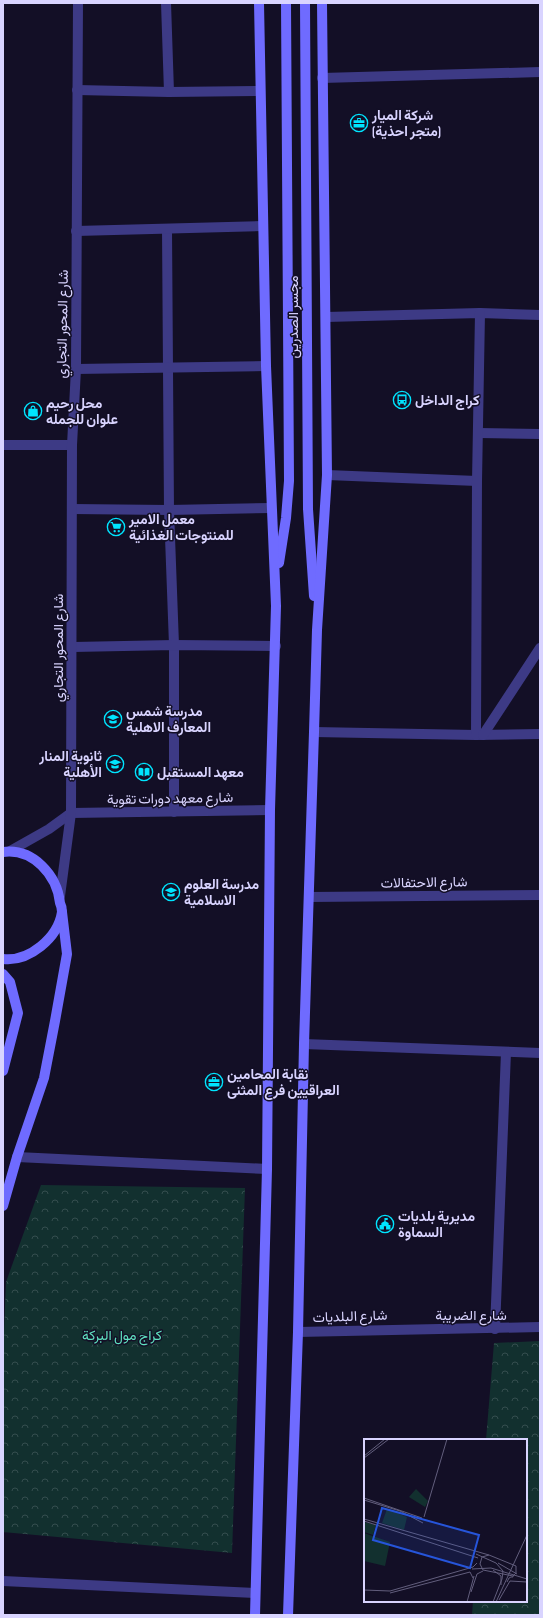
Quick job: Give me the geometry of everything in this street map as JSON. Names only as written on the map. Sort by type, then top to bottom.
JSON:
[{"type":"main road","points":[[255,1615],[268,1170],[270,810],[276,646],[276,606],[262,226],[258,25],[259,3]]},
{"type":"main road","points":[[258,25],[262,3]]},
{"type":"main road","name":"مجسر الصدرين","points":[[276,606],[280,554],[286,518],[289,481],[286,3]]},
{"type":"main road","name":"مجسر الصدرين","points":[[305,3],[308,535],[317,630]]},
{"type":"main road","points":[[288,1615],[298,1332],[304,1044],[317,630],[327,475],[321,3]]},
{"type":"main road","points":[[3,1206],[17,1157],[44,1078],[56,1021],[67,954],[60,896],[52,876],[41,863],[26,855],[6,851]]},
{"type":"main road","points":[[3,959],[26,956],[42,947],[53,933],[62,912]]},
{"type":"main road","points":[[3,974],[10,982],[18,1013],[3,1071]]},
{"type":"street","name":"شارع المحور التجاري","points":[[60,896],[71,813],[73,648],[72,445],[76,369],[78,3]]},
{"type":"street","points":[[166,3],[169,92]]},
{"type":"street","points":[[322,78],[540,72]]},
{"type":"street","points":[[77,90],[169,92],[260,91]]},
{"type":"street","points":[[76,230],[262,226]]},
{"type":"street","points":[[167,229],[169,510],[174,645],[174,812]]},
{"type":"street","points":[[326,317],[480,313],[540,315]]},
{"type":"street","points":[[479,735],[477,481],[480,313]]},
{"type":"street","points":[[76,369],[266,366]]},
{"type":"street","points":[[479,433],[540,434]]},
{"type":"street","points":[[3,446],[72,445]]},
{"type":"street","points":[[327,475],[477,481]]},
{"type":"street","points":[[72,509],[169,510],[272,508]]},
{"type":"street","points":[[73,648],[174,645],[276,646]]},
{"type":"street","points":[[479,735],[540,648]]},
{"type":"street","points":[[314,732],[479,735],[540,734]]},
{"type":"street","name":"شارع معهد دورات تقوية","points":[[71,813],[270,810]]},
{"type":"street","points":[[6,851],[49,829],[71,813]]},
{"type":"street","name":"شارع الاحتفالات","points":[[309,897],[540,895]]},
{"type":"street","points":[[304,1044],[540,1053]]},
{"type":"street","points":[[495,1329],[506,1052]]},
{"type":"street","points":[[17,1157],[268,1170]]},
{"type":"street","name":"شارع الضريبة","points":[[402,1329],[495,1329],[540,1327]]},
{"type":"street","name":"شارع البلديات","points":[[298,1332],[402,1329]]},
{"type":"street","points":[[3,1581],[255,1592]]},
{"type":"green space","name":"كراج مول البركة","points":[[41,1185],[245,1188],[232,1553],[3,1532],[3,1356],[6,1282]]},
{"type":"green space","points":[[540,1341],[540,1615],[472,1615],[473,1602],[527,1602],[527,1439],[486,1439],[494,1343]]},
{"type":"place","name":"شركة الميار (متجر احذية)","points":[[359,123]]},
{"type":"place","name":"كراج الداخل","points":[[402,400]]},
{"type":"place","name":"محل رحيم علوان للجمله","points":[[33,411]]},
{"type":"place","name":"معمل الامير للمنتوجات الغذائية","points":[[116,527]]},
{"type":"place","name":"مدرسة شمس المعارف الاهلية","points":[[113,719]]},
{"type":"place","name":"ثانوية المنار الأهلية","points":[[115,764]]},
{"type":"place","name":"معهد المستقبل","points":[[144,772]]},
{"type":"place","name":"مدرسة العلوم الاسلامية","points":[[171,892]]},
{"type":"place","name":"نقابة المحامين العراقيين فرع المثنى","points":[[214,1082]]},
{"type":"place","name":"مديرية بلديات السماوة","points":[[385,1224]]}]
